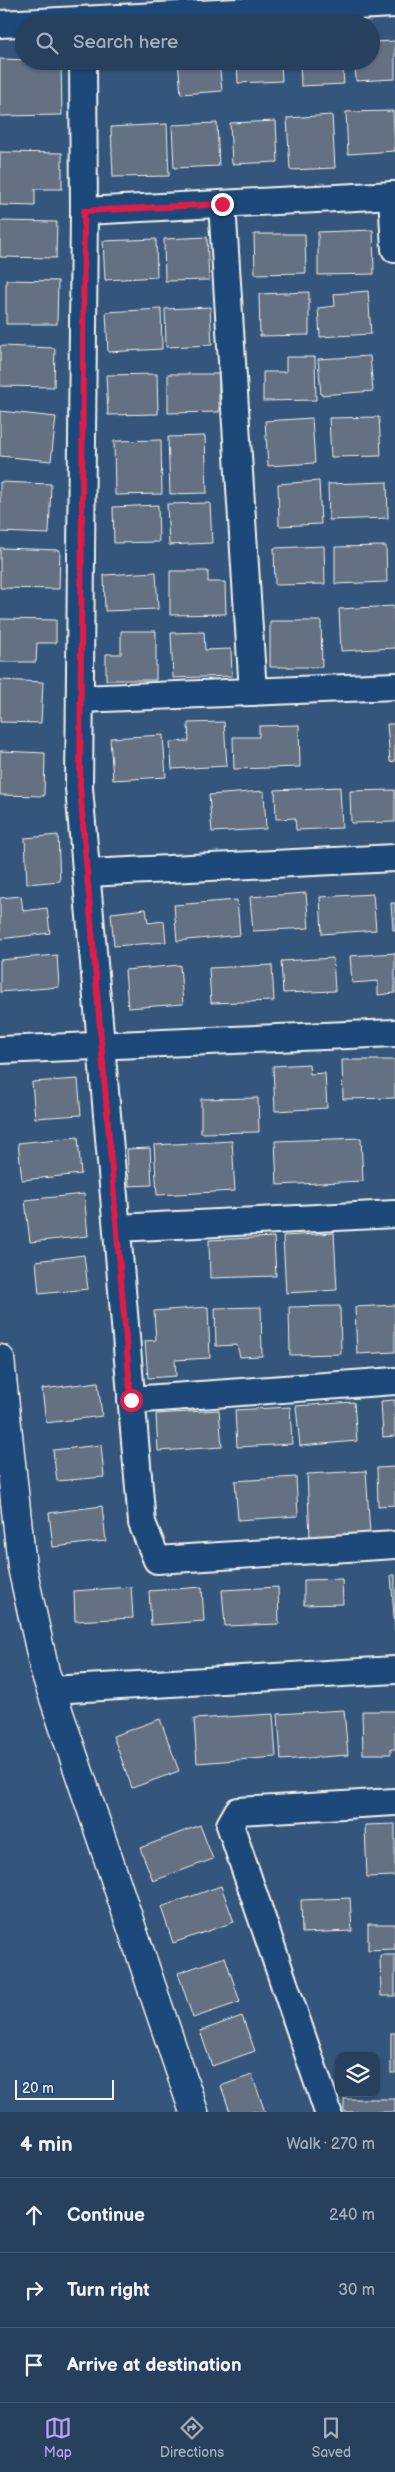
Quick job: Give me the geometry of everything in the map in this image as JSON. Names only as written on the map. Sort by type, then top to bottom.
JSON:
[{"type":"street","points":[[82,14],[264,5],[395,4]]},
{"type":"street","points":[[0,24],[15,22]]},
{"type":"street","points":[[83,70],[84,211],[80,788],[142,1523],[157,1560],[395,1545]]},
{"type":"street","points":[[84,211],[394,195],[395,249]]},
{"type":"street","points":[[222,204],[253,692]]},
{"type":"street","points":[[80,699],[395,686]]},
{"type":"street","points":[[87,873],[395,858]]},
{"type":"street","points":[[0,1050],[395,1033]]},
{"type":"street","points":[[117,1228],[395,1214]]},
{"type":"street","points":[[0,1359],[22,1567],[51,1690],[194,2112]]},
{"type":"street","points":[[131,1400],[395,1381]]},
{"type":"street","points":[[51,1690],[395,1670]]},
{"type":"street","points":[[328,2112],[230,1825],[238,1811],[395,1802]]},
{"type":"building","points":[[395,41],[395,79],[356,81],[355,70],[380,70],[380,42]]},
{"type":"building","points":[[0,59],[15,59],[15,70],[61,70],[62,115],[0,116]]},
{"type":"building","points":[[179,70],[220,70],[222,91],[181,94]]},
{"type":"building","points":[[237,70],[281,70],[282,81],[238,83]]},
{"type":"building","points":[[300,70],[343,70],[344,84],[301,86]]},
{"type":"building","points":[[393,111],[395,151],[348,154],[346,112]]},
{"type":"building","points":[[332,115],[335,168],[290,170],[287,118]]},
{"type":"building","points":[[276,121],[278,162],[232,164],[230,123]]},
{"type":"building","points":[[217,123],[219,166],[174,168],[172,125]]},
{"type":"building","points":[[167,124],[169,176],[113,177],[111,127]]},
{"type":"building","points":[[0,152],[62,153],[62,189],[35,189],[35,206],[0,205]]},
{"type":"building","points":[[0,221],[57,222],[56,258],[0,257]]},
{"type":"building","points":[[373,230],[374,274],[318,275],[318,232]]},
{"type":"building","points":[[254,234],[305,234],[306,273],[255,274]]},
{"type":"building","points":[[207,237],[209,280],[165,281],[164,239]]},
{"type":"building","points":[[156,239],[157,277],[105,280],[103,241]]},
{"type":"building","points":[[6,280],[58,281],[57,324],[6,324]]},
{"type":"building","points":[[368,291],[371,334],[320,337],[318,308],[335,306],[334,294]]},
{"type":"building","points":[[309,292],[309,335],[260,336],[259,294]]},
{"type":"building","points":[[210,307],[212,345],[166,347],[165,309]]},
{"type":"building","points":[[161,309],[162,349],[108,352],[106,312]]},
{"type":"building","points":[[0,346],[55,348],[54,387],[0,386]]},
{"type":"building","points":[[370,356],[373,391],[321,395],[318,359]]},
{"type":"building","points":[[286,357],[315,357],[316,400],[263,401],[263,372],[286,372]]},
{"type":"building","points":[[157,374],[158,414],[108,415],[106,375]]},
{"type":"building","points":[[168,374],[219,374],[219,412],[168,413]]},
{"type":"building","points":[[0,411],[56,417],[51,461],[0,456]]},
{"type":"building","points":[[379,417],[381,456],[331,457],[329,418]]},
{"type":"building","points":[[312,418],[315,463],[268,466],[265,421]]},
{"type":"building","points":[[205,436],[207,493],[170,494],[168,437]]},
{"type":"building","points":[[161,440],[162,494],[115,495],[114,441]]},
{"type":"building","points":[[319,481],[321,524],[279,526],[278,484]]},
{"type":"building","points":[[0,482],[51,484],[49,534],[0,532]]},
{"type":"building","points":[[387,482],[388,518],[329,520],[328,484]]},
{"type":"building","points":[[210,503],[212,543],[169,545],[167,504]]},
{"type":"building","points":[[158,505],[159,542],[114,543],[113,507]]},
{"type":"building","points":[[324,546],[325,584],[275,585],[274,548]]},
{"type":"building","points":[[386,546],[387,582],[335,584],[335,547]]},
{"type":"building","points":[[0,548],[60,550],[59,589],[0,588]]},
{"type":"building","points":[[170,571],[208,571],[208,582],[225,582],[226,614],[170,615]]},
{"type":"building","points":[[156,572],[158,609],[105,611],[104,575]]},
{"type":"building","points":[[394,606],[395,648],[341,651],[339,609]]},
{"type":"building","points":[[0,619],[56,620],[56,643],[37,643],[36,662],[0,662]]},
{"type":"building","points":[[270,621],[321,621],[322,667],[270,667]]},
{"type":"building","points":[[121,631],[156,631],[156,680],[106,680],[106,654],[121,654]]},
{"type":"building","points":[[204,632],[205,650],[231,649],[232,676],[173,678],[171,633]]},
{"type":"building","points":[[0,680],[43,682],[41,723],[0,722]]},
{"type":"building","points":[[224,722],[227,766],[172,769],[170,742],[189,741],[188,723]]},
{"type":"building","points":[[387,724],[395,724],[395,761],[390,762]]},
{"type":"building","points":[[299,725],[300,767],[234,769],[233,737],[259,737],[259,726]]},
{"type":"building","points":[[163,735],[166,777],[113,780],[110,738]]},
{"type":"building","points":[[0,751],[45,753],[44,796],[0,795]]},
{"type":"building","points":[[340,787],[342,828],[296,830],[295,818],[276,819],[275,790]]},
{"type":"building","points":[[395,790],[395,822],[351,823],[350,791]]},
{"type":"building","points":[[264,791],[266,829],[212,832],[209,795]]},
{"type":"building","points":[[58,835],[60,881],[27,884],[25,838]]},
{"type":"building","points":[[306,893],[309,928],[253,931],[250,897]]},
{"type":"building","points":[[373,894],[376,930],[322,934],[320,897]]},
{"type":"building","points":[[21,896],[23,911],[47,908],[50,933],[0,939],[0,898]]},
{"type":"building","points":[[237,900],[240,935],[177,941],[174,905]]},
{"type":"building","points":[[391,903],[395,903],[395,930],[393,930]]},
{"type":"building","points":[[146,909],[148,923],[164,921],[166,942],[114,946],[111,913]]},
{"type":"building","points":[[395,953],[395,993],[378,995],[378,981],[352,983],[350,956]]},
{"type":"building","points":[[57,955],[59,987],[0,992],[0,960]]},
{"type":"building","points":[[333,958],[335,991],[283,993],[281,961]]},
{"type":"building","points":[[180,965],[183,1004],[128,1008],[125,970]]},
{"type":"building","points":[[272,965],[274,1001],[211,1003],[209,968]]},
{"type":"building","points":[[342,1060],[395,1060],[395,1098],[343,1099]]},
{"type":"building","points":[[309,1064],[310,1074],[325,1073],[327,1108],[275,1111],[273,1066]]},
{"type":"building","points":[[78,1079],[81,1115],[35,1118],[32,1082]]},
{"type":"building","points":[[258,1098],[259,1132],[201,1133],[201,1099]]},
{"type":"building","points":[[78,1137],[81,1174],[22,1180],[18,1143]]},
{"type":"building","points":[[361,1138],[363,1181],[277,1185],[275,1141]]},
{"type":"building","points":[[232,1141],[235,1191],[157,1195],[154,1145]]},
{"type":"building","points":[[150,1148],[152,1185],[129,1186],[127,1149]]},
{"type":"building","points":[[84,1194],[88,1236],[30,1242],[25,1200]]},
{"type":"building","points":[[334,1233],[337,1290],[286,1293],[283,1236]]},
{"type":"building","points":[[274,1237],[276,1276],[210,1278],[209,1240]]},
{"type":"building","points":[[84,1255],[88,1289],[39,1294],[36,1261]]},
{"type":"building","points":[[395,1305],[395,1352],[357,1354],[355,1307]]},
{"type":"building","points":[[340,1306],[341,1354],[290,1355],[289,1307]]},
{"type":"building","points":[[208,1307],[210,1358],[175,1360],[176,1376],[148,1378],[145,1341],[156,1340],[154,1311]]},
{"type":"building","points":[[261,1307],[262,1356],[240,1357],[237,1345],[216,1346],[215,1308]]},
{"type":"building","points":[[98,1382],[102,1416],[46,1423],[42,1389]]},
{"type":"building","points":[[395,1400],[395,1436],[383,1437],[381,1401]]},
{"type":"building","points":[[354,1402],[357,1441],[300,1446],[296,1406]]},
{"type":"building","points":[[290,1407],[292,1444],[237,1447],[235,1410]]},
{"type":"building","points":[[219,1410],[222,1447],[158,1451],[156,1414]]},
{"type":"building","points":[[101,1445],[104,1477],[57,1481],[53,1450]]},
{"type":"building","points":[[395,1467],[395,1505],[378,1506],[377,1468]]},
{"type":"building","points":[[366,1471],[370,1534],[310,1537],[307,1474]]},
{"type":"building","points":[[296,1477],[298,1516],[238,1520],[235,1481]]},
{"type":"building","points":[[102,1506],[106,1541],[53,1547],[49,1513]]},
{"type":"building","points":[[391,1575],[395,1575],[395,1630]]},
{"type":"building","points":[[342,1579],[343,1604],[304,1605],[304,1580]]},
{"type":"building","points":[[131,1587],[133,1618],[75,1621],[74,1591]]},
{"type":"building","points":[[202,1587],[204,1621],[151,1625],[149,1591]]},
{"type":"building","points":[[278,1587],[279,1624],[225,1626],[222,1590]]},
{"type":"building","points":[[344,1710],[348,1755],[281,1760],[278,1714]]},
{"type":"building","points":[[362,1711],[395,1711],[395,1749],[391,1749],[391,1754],[363,1754]]},
{"type":"building","points":[[273,1714],[276,1757],[197,1763],[194,1719]]},
{"type":"building","points":[[160,1719],[179,1771],[132,1788],[113,1736]]},
{"type":"building","points":[[395,1824],[395,1876],[367,1877],[365,1825]]},
{"type":"building","points":[[200,1825],[213,1859],[153,1881],[140,1848]]},
{"type":"building","points":[[221,1886],[234,1922],[173,1943],[161,1907]]},
{"type":"building","points":[[350,1898],[352,1931],[302,1933],[301,1900]]},
{"type":"building","points":[[368,1924],[395,1924],[395,1949],[368,1950]]},
{"type":"building","points":[[380,1955],[395,1955],[395,1996],[381,1996]]},
{"type":"building","points":[[225,1957],[240,2002],[193,2018],[178,1973]]},
{"type":"building","points":[[242,2016],[255,2051],[212,2066],[200,2031]]},
{"type":"building","points":[[391,2033],[395,2033],[395,2073],[391,2073]]},
{"type":"building","points":[[252,2075],[265,2112],[230,2112],[221,2086]]},
{"type":"building","points":[[344,2099],[395,2099],[395,2112],[344,2112]]},
{"type":"route","points":[[131,1400],[80,788],[84,211],[222,204]]}]
